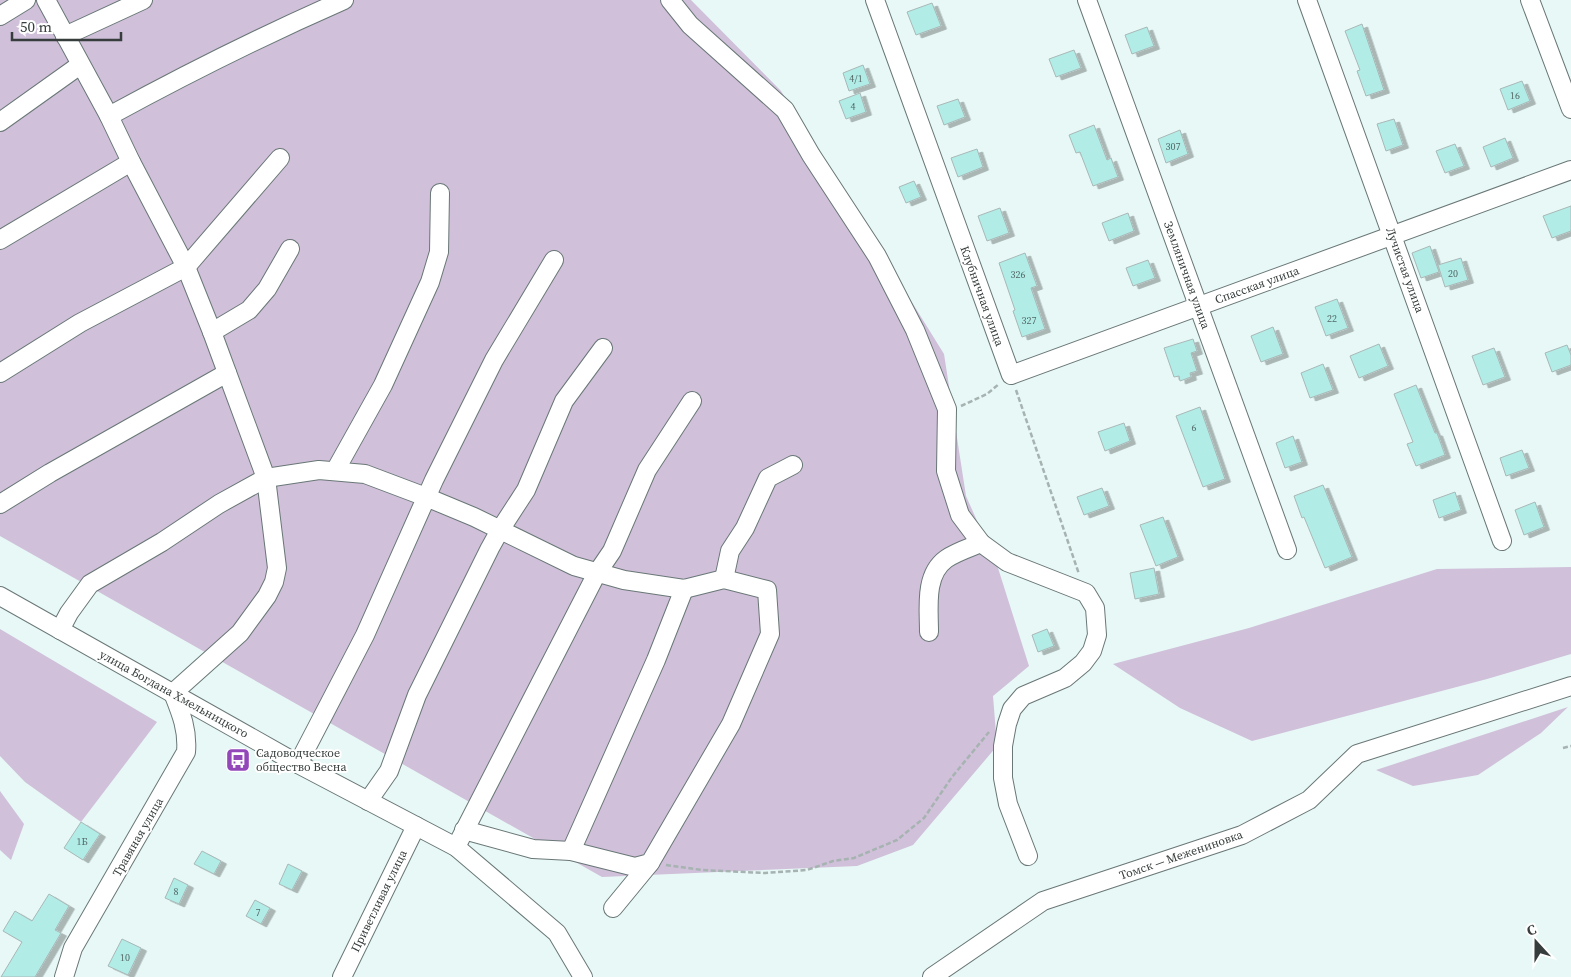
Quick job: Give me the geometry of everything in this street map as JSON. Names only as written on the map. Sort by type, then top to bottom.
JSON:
[{"type":"street","points":[[0,16],[26,0]]},
{"type":"street","points":[[46,0],[109,116],[186,267],[266,478],[277,568],[274,582],[267,596],[240,633],[173,693]]},
{"type":"street","points":[[65,36],[143,0]]},
{"type":"street","points":[[109,116],[180,77],[288,24],[344,0]]},
{"type":"street","points":[[670,0],[690,25],[785,110],[811,155],[876,256],[915,330],[947,409],[946,471],[960,515],[981,543],[1007,562],[1086,593],[1095,608],[1097,635],[1092,651],[1083,664],[1065,678],[1023,696],[1012,709],[1006,724],[1003,746],[1003,778],[1008,804],[1028,856]]},
{"type":"street","name":"Клубничная улица","points":[[875,0],[1010,375]]},
{"type":"street","name":"Земляничная улица","points":[[1087,0],[1286,550]]},
{"type":"street","name":"Лучистая улица","points":[[1307,0],[1502,541]]},
{"type":"street","points":[[1530,0],[1571,110]]},
{"type":"street","points":[[0,122],[80,65]]},
{"type":"street","points":[[0,373],[80,323],[186,267],[280,158]]},
{"type":"street","points":[[0,240],[131,162]]},
{"type":"street","name":"Спасская улица","points":[[1010,375],[1571,170]]},
{"type":"street","points":[[335,471],[383,385],[430,282],[439,252],[440,193]]},
{"type":"street","points":[[212,332],[249,310],[267,289],[290,249]]},
{"type":"street","points":[[298,764],[365,635],[426,497],[494,360],[554,260]]},
{"type":"street","points":[[368,801],[389,771],[417,695],[500,530],[526,490],[564,401],[602,348]]},
{"type":"street","points":[[0,504],[50,473],[227,373]]},
{"type":"street","points":[[583,977],[556,933],[456,847],[597,573],[612,551],[647,470],[692,401]]},
{"type":"street","points":[[724,579],[730,551],[745,528],[768,478],[793,466]]},
{"type":"street","points":[[60,630],[69,613],[90,584],[162,542],[219,504],[266,478],[319,470],[365,474],[426,497],[574,566],[597,573],[624,580],[684,589],[724,579],[767,590],[770,634],[731,724],[650,862],[613,908]]},
{"type":"street","points":[[929,632],[930,591],[933,574],[945,560],[981,543]]},
{"type":"street","points":[[571,851],[656,660],[684,589]]},
{"type":"street","name":"улица Богдана Хмельницкого","points":[[0,596],[298,764],[456,847]]},
{"type":"street","name":"Томск — Межениновка","points":[[932,977],[1043,901],[1242,835],[1309,800],[1357,754],[1571,686]]},
{"type":"street","name":"Травяная улица","points":[[64,977],[73,948],[186,752],[187,739],[184,722],[173,693]]},
{"type":"street","name":"Приветливая улица","points":[[342,977],[416,826]]},
{"type":"street","points":[[464,830],[533,849],[571,851],[635,867],[650,862]]},
{"type":"path","points":[[947,409],[960,406],[987,394],[1010,375],[1086,593]]},
{"type":"path","points":[[650,862],[702,870],[765,873],[807,870],[833,861],[854,858],[897,840],[924,818],[952,777],[989,732],[1006,724]]},
{"type":"path","points":[[1563,748],[1571,746]]},
{"type":"shaded area","points":[[0,0],[691,0],[781,91],[944,354],[966,496],[998,568],[1029,666],[993,696],[997,746],[913,845],[857,866],[602,877],[0,536]]},
{"type":"shaded area","points":[[1571,567],[1571,654],[1487,679],[1252,741],[1180,708],[1113,664],[1249,628],[1437,569]]},
{"type":"shaded area","points":[[0,629],[157,722],[81,822],[25,782],[0,756]]},
{"type":"shaded area","points":[[1568,707],[1541,733],[1478,775],[1413,786],[1376,770]]},
{"type":"shaded area","points":[[0,791],[24,824],[11,860],[0,850]]},
{"type":"building","points":[[932,3],[941,26],[916,35],[907,12]]},
{"type":"building","points":[[1362,24],[1384,90],[1366,96],[1357,71],[1360,70],[1345,31]]},
{"type":"building","points":[[1147,27],[1154,46],[1132,54],[1125,35]]},
{"type":"building","points":[[1074,50],[1081,68],[1056,77],[1049,59]]},
{"type":"building","points":[[863,65],[870,84],[849,91],[843,73]]},
{"type":"building","points":[[1522,81],[1530,101],[1508,110],[1500,89]]},
{"type":"building","points":[[860,93],[866,112],[846,119],[839,101]]},
{"type":"building","points":[[958,99],[965,117],[944,125],[937,106]]},
{"type":"building","points":[[1394,119],[1403,145],[1386,151],[1377,124]]},
{"type":"building","points":[[1094,125],[1107,160],[1111,158],[1118,177],[1093,186],[1080,152],[1076,153],[1069,135]]},
{"type":"building","points":[[1180,130],[1188,154],[1166,163],[1158,139]]},
{"type":"building","points":[[1505,138],[1513,158],[1491,167],[1483,147]]},
{"type":"building","points":[[1455,144],[1464,166],[1445,173],[1436,151]]},
{"type":"building","points":[[977,149],[983,167],[958,177],[951,158]]},
{"type":"building","points":[[914,181],[921,197],[906,203],[899,187]]},
{"type":"building","points":[[1571,206],[1571,231],[1552,238],[1543,216]]},
{"type":"building","points":[[1000,208],[1009,233],[987,241],[978,216]]},
{"type":"building","points":[[1128,213],[1134,231],[1109,241],[1102,223]]},
{"type":"building","points":[[1430,246],[1439,272],[1421,278],[1412,253]]},
{"type":"building","points":[[1025,253],[1037,286],[1031,288],[1045,329],[1022,337],[999,263]]},
{"type":"building","points":[[1461,258],[1468,280],[1445,287],[1438,265]]},
{"type":"building","points":[[1148,260],[1155,278],[1133,286],[1126,268]]},
{"type":"building","points":[[1337,299],[1348,328],[1326,336],[1315,307]]},
{"type":"building","points":[[1273,327],[1283,354],[1261,362],[1251,336]]},
{"type":"building","points":[[1193,339],[1197,351],[1191,353],[1197,371],[1190,373],[1191,377],[1180,381],[1179,376],[1174,377],[1164,348]]},
{"type":"building","points":[[1379,344],[1388,366],[1359,378],[1350,356]]},
{"type":"building","points":[[1567,345],[1571,355],[1571,365],[1552,372],[1545,353]]},
{"type":"building","points":[[1494,348],[1505,377],[1483,385],[1472,356]]},
{"type":"building","points":[[1323,364],[1333,390],[1310,398],[1301,373]]},
{"type":"building","points":[[1416,385],[1445,455],[1416,466],[1407,444],[1413,442],[1394,394]]},
{"type":"building","points":[[1200,407],[1225,479],[1203,487],[1176,416]]},
{"type":"building","points":[[1124,423],[1130,441],[1105,451],[1098,432]]},
{"type":"building","points":[[1293,436],[1302,462],[1285,468],[1276,443]]},
{"type":"building","points":[[1522,450],[1529,468],[1506,476],[1500,458]]},
{"type":"building","points":[[1323,485],[1352,557],[1325,568],[1294,496]]},
{"type":"building","points":[[1102,488],[1109,506],[1084,515],[1077,497]]},
{"type":"building","points":[[1455,492],[1461,510],[1439,518],[1433,500]]},
{"type":"building","points":[[1535,502],[1544,527],[1524,535],[1515,510]]},
{"type":"building","points":[[1163,517],[1178,557],[1156,566],[1140,525]]},
{"type":"building","points":[[1154,568],[1159,594],[1135,599],[1130,573]]},
{"type":"building","points":[[1047,629],[1054,646],[1038,652],[1032,635]]},
{"type":"building","points":[[81,822],[100,834],[83,860],[64,848]]},
{"type":"building","points":[[202,851],[221,861],[214,874],[194,864]]},
{"type":"building","points":[[288,864],[302,871],[292,890],[279,884]]},
{"type":"building","points":[[174,878],[188,885],[179,904],[165,898]]},
{"type":"building","points":[[49,894],[69,906],[55,930],[61,933],[35,977],[1,977],[22,942],[3,931],[15,911],[32,921]]},
{"type":"building","points":[[255,900],[270,908],[261,924],[246,916]]},
{"type":"building","points":[[122,939],[141,948],[128,975],[108,966]]},
{"type":"place","name":"Садоводческое общество Весна","points":[[238,760]]}]
